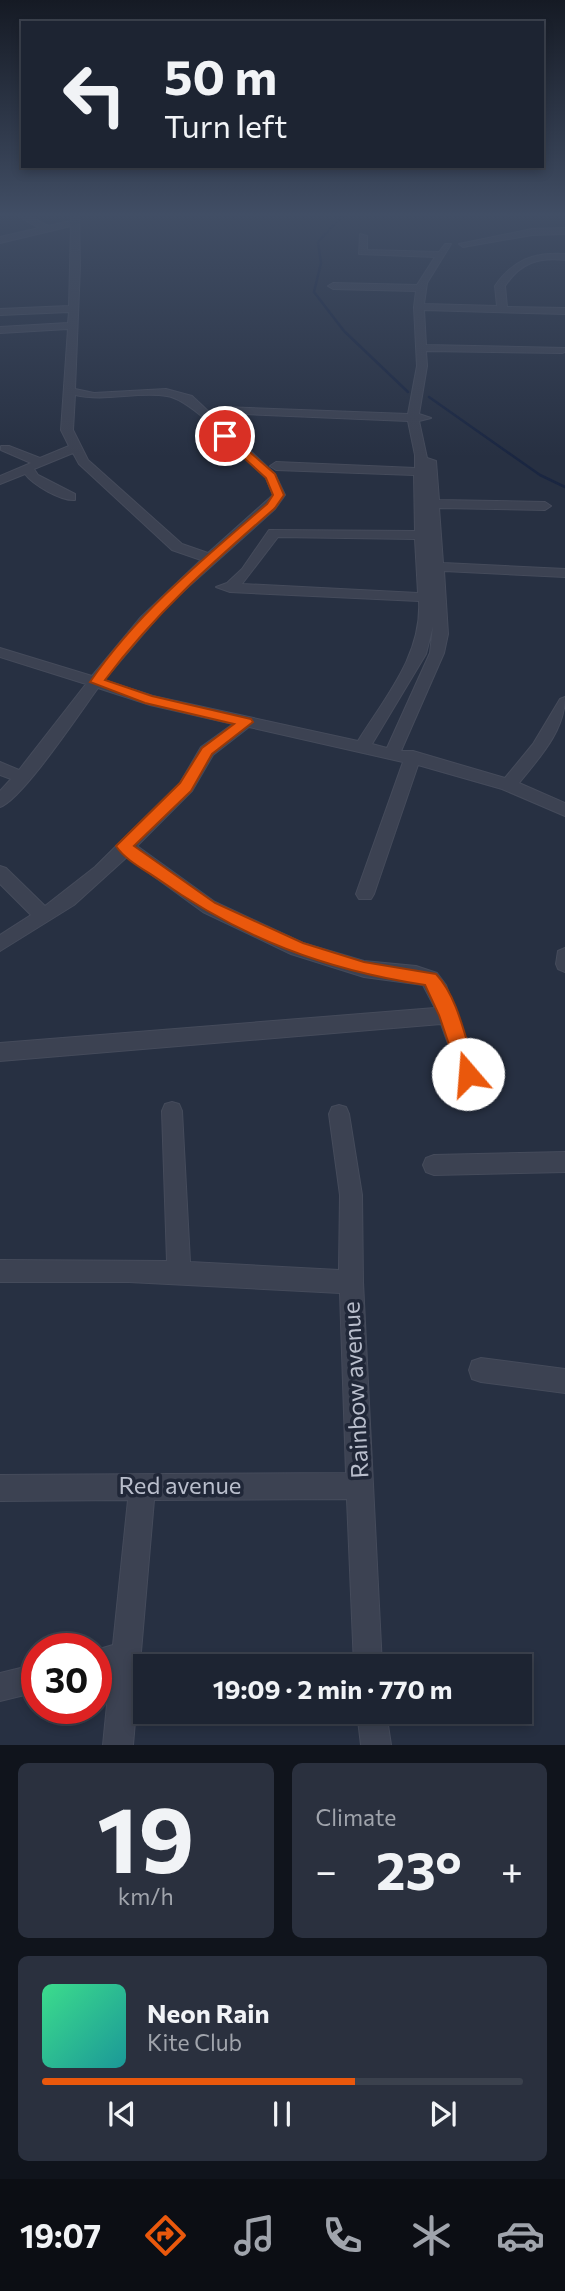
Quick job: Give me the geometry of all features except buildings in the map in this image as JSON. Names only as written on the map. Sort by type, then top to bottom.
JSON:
[{"type":"street","points":[[74,294],[70,391],[66,419],[74,448],[83,462],[177,547],[209,558]]},
{"type":"street","points":[[363,746],[419,654],[427,624],[419,472],[419,417],[425,348],[422,294]]},
{"type":"street","points":[[423,307],[428,294]]},
{"type":"street","points":[[501,294],[502,309]]},
{"type":"street","points":[[423,307],[565,311]]},
{"type":"street","points":[[0,312],[74,309]]},
{"type":"street","points":[[0,331],[72,326]]},
{"type":"street","points":[[425,348],[562,350]]},
{"type":"street","points":[[0,801],[22,778],[132,635],[209,558],[275,501],[279,489],[271,477],[188,398],[166,392],[83,396],[70,391]]},
{"type":"street","points":[[222,410],[419,417]]},
{"type":"street","points":[[393,752],[437,653],[442,634],[433,504],[419,417]]},
{"type":"street","points":[[5,448],[41,463]]},
{"type":"street","points":[[0,480],[74,448]]},
{"type":"street","points":[[276,466],[419,472]]},
{"type":"street","points":[[28,469],[34,478],[71,497]]},
{"type":"street","points":[[433,504],[545,506]]},
{"type":"street","points":[[422,535],[274,533],[247,572],[225,588],[426,597]]},
{"type":"street","points":[[436,567],[565,573]]},
{"type":"street","points":[[0,652],[150,700],[413,756],[508,785],[565,810]]},
{"type":"street","points":[[508,785],[539,747],[565,702]]},
{"type":"street","points":[[0,944],[44,916],[101,872],[124,846],[186,787],[207,751],[246,722]]},
{"type":"street","points":[[365,894],[413,756]]},
{"type":"street","points":[[0,768],[22,778]]},
{"type":"street","points":[[124,846],[209,907],[298,949],[364,969],[430,979],[436,985],[468,1074]]},
{"type":"street","points":[[0,873],[44,916]]},
{"type":"street","points":[[565,956],[565,964]]},
{"type":"street","points":[[0,1052],[448,1015]]},
{"type":"street","points":[[172,1111],[179,1274]]},
{"type":"street","name":"Rainbow avenue","points":[[339,1114],[351,1195],[351,1282],[367,1654]]},
{"type":"street","points":[[434,1165],[565,1163]]},
{"type":"street","points":[[0,1271],[179,1274],[351,1282]]},
{"type":"street","points":[[481,1370],[565,1381]]},
{"type":"street","points":[[118,1745],[142,1486]]},
{"type":"street","name":"Red avenue","points":[[0,1488],[360,1486]]},
{"type":"street","points":[[112,1660],[127,1656]]},
{"type":"street","points":[[0,1687],[21,1682]]},
{"type":"street","points":[[373,1724],[376,1745]]},
{"type":"waterway","points":[[316,294],[344,331],[408,392]]},
{"type":"waterway","points":[[429,397],[540,475],[565,487]]},
{"type":"route","points":[[225,436],[271,477],[279,489],[279,495],[271,506],[176,588],[132,635],[97,682],[150,700],[246,722],[207,751],[186,787],[124,846],[192,892],[209,907],[298,949],[327,960],[364,969],[416,974],[430,979],[436,985],[448,1015],[468,1074]]}]
